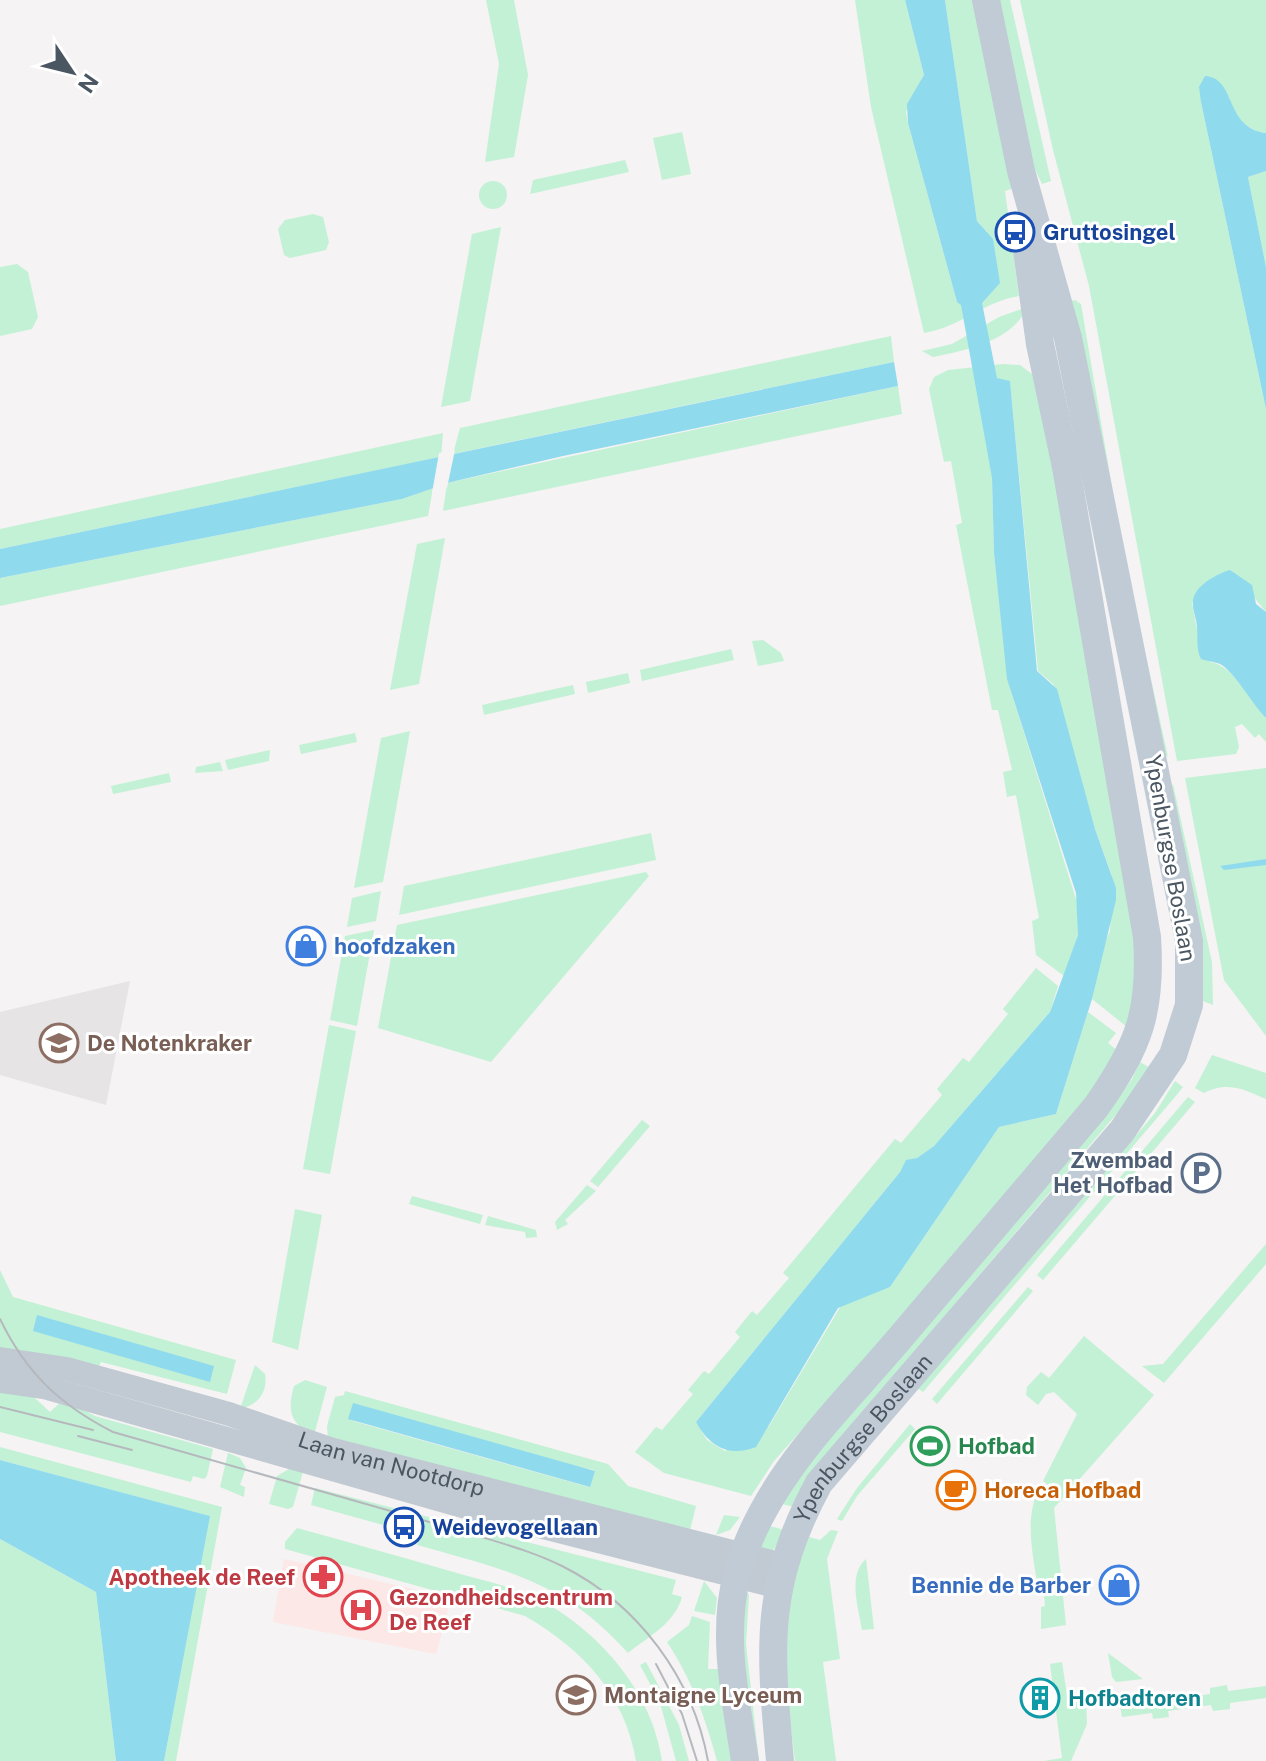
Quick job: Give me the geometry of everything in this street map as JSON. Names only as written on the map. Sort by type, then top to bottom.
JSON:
[{"type":"main road","name":"Ypenburgse Boslaan","points":[[780,1761],[771,1660],[781,1576],[801,1517],[819,1483],[1149,1096],[1173,1055],[1189,1005],[1189,941],[1158,773],[1068,338],[1021,171],[986,0]]},
{"type":"main road","name":"Ypenburgse Boslaan","points":[[745,1761],[731,1659],[740,1566],[764,1508],[787,1473],[1096,1107],[1132,1052],[1146,1012],[1147,937],[1066,467],[1040,344],[1024,230],[1021,171]]},
{"type":"street","name":"Laan van Nootdorp","points":[[0,1359],[67,1369],[229,1414],[330,1449],[740,1566]]},
{"type":"street","name":"Laan van Nootdorp","points":[[0,1381],[44,1387],[480,1511],[781,1576]]},
{"type":"shaded area","name":"De Notenkraker","points":[[130,981],[106,1105],[0,1075],[0,1012]]},
{"type":"shaded area","name":"Gezondheidscentrum De Reef","points":[[284,1559],[451,1598],[436,1654],[273,1622]]},
{"type":"green space","points":[[486,0],[514,0],[528,75],[514,157],[485,162],[499,64]]},
{"type":"green space","points":[[855,0],[905,0],[924,75],[906,112],[957,302],[987,232],[977,221],[945,0],[977,0],[1014,188],[1005,191],[1019,296],[994,303],[938,330],[924,333],[871,107]]},
{"type":"green space","points":[[996,0],[1010,0],[1051,181],[1042,184],[1028,155]]},
{"type":"green space","points":[[1020,0],[1266,0],[1266,133],[1252,129],[1242,121],[1229,97],[1201,102],[1266,409],[1266,612],[1253,596],[1192,603],[1197,630],[1210,662],[1234,677],[1266,718],[1266,742],[1259,734],[1255,738],[1242,724],[1235,727],[1239,747],[1236,754],[1177,761],[1089,286],[1053,150]]},
{"type":"green space","points":[[682,132],[691,174],[662,180],[653,138]]},
{"type":"green space","points":[[625,160],[629,172],[530,194],[533,180]]},
{"type":"green space","points":[[1266,171],[1266,267],[1248,177]]},
{"type":"green space","points":[[493,181],[503,185],[507,195],[503,205],[493,209],[483,205],[479,195],[483,185]]},
{"type":"green space","points":[[313,214],[323,217],[329,242],[326,250],[290,258],[284,255],[278,229],[285,220]]},
{"type":"green space","points":[[501,227],[470,401],[441,407],[472,234]]},
{"type":"green space","points":[[17,264],[28,272],[38,317],[32,329],[0,336],[0,267]]},
{"type":"green space","points":[[1075,300],[1081,304],[1122,546],[1168,757],[1159,750],[1065,302]]},
{"type":"green space","points":[[1027,307],[1011,328],[987,342],[933,357],[922,351],[952,344],[999,317]]},
{"type":"green space","points":[[891,336],[894,362],[453,454],[460,428]]},
{"type":"green space","points":[[1020,365],[1036,377],[1142,930],[1132,1031],[1092,999],[1101,951],[1110,931],[1112,876],[1095,829],[1053,684],[1038,671],[1010,382],[997,378],[996,374],[992,478],[994,553],[1010,688],[1080,912],[1078,935],[1064,976],[1036,955],[1032,921],[1039,918],[1016,795],[1007,797],[1003,772],[1012,770],[998,710],[992,710],[956,525],[962,523],[951,461],[944,462],[929,389],[934,377],[948,370]]},
{"type":"green space","points":[[898,386],[902,414],[443,511],[447,484],[451,482]]},
{"type":"green space","points":[[443,433],[441,457],[0,549],[0,529]]},
{"type":"green space","points":[[433,488],[428,516],[0,606],[0,578],[402,499]]},
{"type":"green space","points":[[445,538],[419,684],[390,690],[417,544]]},
{"type":"green space","points":[[763,640],[781,653],[784,661],[758,666],[752,641]]},
{"type":"green space","points":[[731,649],[734,660],[642,681],[640,670]]},
{"type":"green space","points":[[628,673],[630,683],[588,693],[586,682]]},
{"type":"green space","points":[[573,685],[575,694],[484,715],[482,705]]},
{"type":"green space","points":[[410,731],[383,882],[354,888],[381,738]]},
{"type":"green space","points":[[355,733],[357,742],[301,754],[299,745]]},
{"type":"green space","points":[[270,750],[269,761],[228,770],[225,760]]},
{"type":"green space","points":[[220,762],[223,771],[195,773],[196,767]]},
{"type":"green space","points":[[1266,768],[1266,1036],[1224,980],[1185,778]]},
{"type":"green space","points":[[169,773],[171,782],[113,794],[111,786]]},
{"type":"green space","points":[[1173,784],[1212,962],[1213,1005],[1203,1001],[1168,796]]},
{"type":"green space","points":[[651,833],[656,860],[399,915],[404,886]]},
{"type":"green space","points":[[646,872],[649,876],[491,1062],[378,1028],[397,925]]},
{"type":"green space","points":[[381,891],[376,921],[347,927],[352,898]]},
{"type":"green space","points":[[374,930],[357,1026],[330,1020],[345,936]]},
{"type":"green space","points":[[1036,968],[1058,986],[1050,1012],[934,1146],[917,1158],[906,1161],[696,1422],[707,1440],[725,1451],[769,1426],[842,1304],[890,1287],[999,1127],[1056,1114],[1088,1012],[1116,1033],[1108,1043],[1124,1056],[1086,1111],[774,1461],[751,1496],[664,1473],[635,1452],[656,1427],[662,1430],[693,1394],[688,1390],[704,1371],[709,1374],[740,1337],[735,1332],[752,1311],[757,1315],[789,1278],[783,1273],[895,1139],[901,1143],[942,1095],[937,1089],[963,1058],[969,1062],[1008,1014],[1003,1009]]},
{"type":"green space","points":[[329,1025],[356,1031],[330,1174],[303,1169]]},
{"type":"green space","points":[[1212,1055],[1266,1073],[1266,1099],[1235,1088],[1220,1087],[1204,1093],[1195,1088]]},
{"type":"green space","points":[[1140,1062],[1150,1068],[1130,1098],[828,1453],[794,1507],[778,1503],[1106,1115],[1132,1079]]},
{"type":"green space","points":[[1175,1081],[1183,1087],[1175,1097],[923,1392],[917,1388],[1042,1232],[1078,1204],[1155,1113]]},
{"type":"green space","points":[[1188,1097],[1195,1102],[1043,1280],[1037,1275]]},
{"type":"green space","points":[[642,1120],[650,1126],[598,1187],[590,1181]]},
{"type":"green space","points":[[587,1185],[596,1191],[565,1220],[568,1224],[557,1230],[555,1222]]},
{"type":"green space","points":[[412,1196],[483,1215],[480,1224],[409,1204]]},
{"type":"green space","points":[[295,1209],[322,1215],[298,1350],[272,1342]]},
{"type":"green space","points":[[488,1216],[536,1230],[537,1237],[526,1238],[525,1232],[485,1225]]},
{"type":"green space","points":[[1266,1244],[1266,1264],[1164,1383],[1142,1366],[1163,1364]]},
{"type":"green space","points":[[0,1270],[13,1297],[236,1360],[227,1394],[101,1362],[98,1369],[0,1352]]},
{"type":"green space","points":[[1028,1287],[1033,1291],[937,1404],[932,1399]]},
{"type":"green space","points":[[1084,1336],[1154,1395],[1054,1508],[1066,1625],[1041,1629],[1041,1607],[1045,1606],[1044,1595],[1039,1596],[1031,1543],[1031,1516],[1038,1491],[1042,1493],[1047,1484],[1043,1481],[1077,1414],[1054,1392],[1046,1394],[1038,1405],[1026,1395],[1027,1387],[1041,1372],[1049,1378]]},
{"type":"green space","points":[[255,1365],[265,1374],[263,1392],[252,1404],[240,1409]]},
{"type":"green space","points":[[305,1380],[327,1387],[314,1435],[295,1421],[291,1410],[294,1386]]},
{"type":"green space","points":[[0,1385],[25,1389],[50,1412],[64,1399],[95,1416],[213,1449],[207,1476],[204,1479],[193,1476],[191,1482],[0,1432]]},
{"type":"green space","points":[[345,1391],[608,1464],[628,1486],[696,1506],[690,1530],[328,1439],[327,1426],[335,1397],[344,1395]],"holes":[[[349,1420],[594,1470],[589,1487]]]},
{"type":"green space","points":[[910,1424],[915,1429],[857,1496],[842,1521],[837,1519],[857,1488]]},
{"type":"green space","points":[[0,1447],[222,1507],[176,1761],[164,1761],[209,1516],[0,1460]]},
{"type":"green space","points":[[228,1453],[240,1458],[246,1468],[240,1485],[245,1487],[244,1497],[220,1487]]},
{"type":"green space","points":[[304,1468],[293,1507],[288,1509],[269,1504],[277,1476],[289,1469]]},
{"type":"green space","points":[[315,1488],[676,1580],[672,1594],[682,1597],[667,1622],[628,1653],[581,1609],[557,1594],[506,1571],[417,1545],[419,1535],[311,1505]]},
{"type":"green space","points":[[724,1515],[740,1517],[730,1530],[716,1535]]},
{"type":"green space","points":[[766,1525],[785,1530],[773,1551],[760,1548]]},
{"type":"green space","points":[[297,1528],[508,1587],[542,1601],[563,1614],[603,1648],[635,1689],[657,1736],[662,1761],[636,1761],[622,1715],[611,1694],[582,1659],[546,1629],[525,1616],[285,1549],[285,1542]]},
{"type":"green space","points":[[831,1530],[838,1531],[827,1559],[840,1659],[823,1662],[836,1761],[795,1761],[782,1654],[784,1610],[802,1535],[820,1540]]},
{"type":"green space","points":[[0,1539],[96,1592],[116,1761],[0,1761]]},
{"type":"green space","points":[[866,1559],[874,1629],[862,1630],[856,1583],[860,1566]]},
{"type":"green space","points":[[704,1581],[717,1598],[715,1615],[694,1611]]},
{"type":"green space","points":[[746,1590],[749,1595],[746,1644],[759,1761],[754,1761],[741,1644]]},
{"type":"green space","points":[[692,1616],[710,1622],[708,1669],[718,1669],[736,1761],[717,1761],[697,1699],[667,1642],[689,1625]]},
{"type":"green space","points":[[1108,1653],[1143,1679],[1116,1682],[1112,1677]]},
{"type":"green space","points":[[646,1662],[679,1725],[689,1761],[676,1761],[660,1703],[640,1665]]},
{"type":"green space","points":[[1062,1662],[1068,1702],[1086,1699],[1087,1724],[1071,1761],[1044,1761],[1062,1758],[1050,1664]]},
{"type":"green space","points":[[1227,1685],[1228,1691],[1266,1686],[1266,1698],[1230,1703],[1230,1709],[1213,1711],[1211,1705],[1168,1711],[1169,1717],[1153,1719],[1152,1713],[1122,1717],[1120,1705],[1150,1701],[1150,1696],[1166,1694],[1168,1700],[1210,1694],[1210,1688]]},
{"type":"water","points":[[905,0],[945,0],[977,221],[993,239],[1000,283],[982,303],[997,378],[1010,381],[1037,671],[1057,689],[1095,829],[1116,888],[1116,900],[1092,999],[1056,1114],[999,1127],[890,1287],[838,1308],[756,1447],[737,1451],[721,1448],[707,1438],[696,1422],[900,1172],[906,1160],[917,1158],[934,1146],[1050,1012],[1078,935],[1076,893],[1007,679],[994,553],[992,478],[961,305],[957,302],[908,123],[907,104],[924,75]]},
{"type":"water","points":[[1205,76],[1222,85],[1243,122],[1266,133],[1266,171],[1248,177],[1266,267],[1266,409],[1201,102],[1199,87]]},
{"type":"water","points":[[894,362],[898,386],[563,456],[451,482],[402,499],[0,578],[0,549]]},
{"type":"water","points":[[1230,570],[1252,585],[1256,604],[1266,612],[1266,718],[1225,668],[1201,659],[1198,651],[1194,596],[1207,582]]},
{"type":"water","points":[[1266,859],[1266,865],[1224,870],[1220,866]]},
{"type":"water","points":[[37,1315],[214,1366],[210,1382],[33,1331]]},
{"type":"water","points":[[353,1403],[595,1471],[590,1487],[348,1419]]},
{"type":"water","points":[[0,1460],[210,1516],[164,1761],[116,1761],[96,1592],[0,1539]]},
{"type":"pier","points":[[455,450],[447,488],[432,493],[439,453]]},
{"type":"tram line","points":[[0,1319],[21,1356],[46,1386],[77,1411],[113,1432],[508,1545],[562,1566],[589,1582],[615,1601],[658,1647],[690,1701],[708,1761]]},
{"type":"tram line","points":[[0,1407],[93,1430]]},
{"type":"tram line","points":[[78,1436],[132,1450]]},
{"type":"tram line","points":[[656,1664],[682,1714],[697,1761]]},
{"type":"place","name":"Gruttosingel","points":[[1015,232]]},
{"type":"place","name":"hoofdzaken","points":[[306,946]]},
{"type":"place","name":"De Notenkraker","points":[[59,1043]]},
{"type":"place","name":"Zwembad Het Hofbad","points":[[1201,1173]]},
{"type":"place","name":"Hofbad","points":[[930,1446]]},
{"type":"place","name":"Horeca Hofbad","points":[[956,1490]]},
{"type":"place","name":"Weidevogellaan","points":[[404,1527]]},
{"type":"place","name":"Apotheek de Reef","points":[[323,1577]]},
{"type":"place","name":"Bennie de Barber","points":[[1119,1585]]},
{"type":"place","name":"Gezondheidscentrum De Reef","points":[[361,1610]]},
{"type":"place","name":"Montaigne Lyceum","points":[[576,1695]]},
{"type":"place","name":"Hofbadtoren","points":[[1040,1698]]}]
